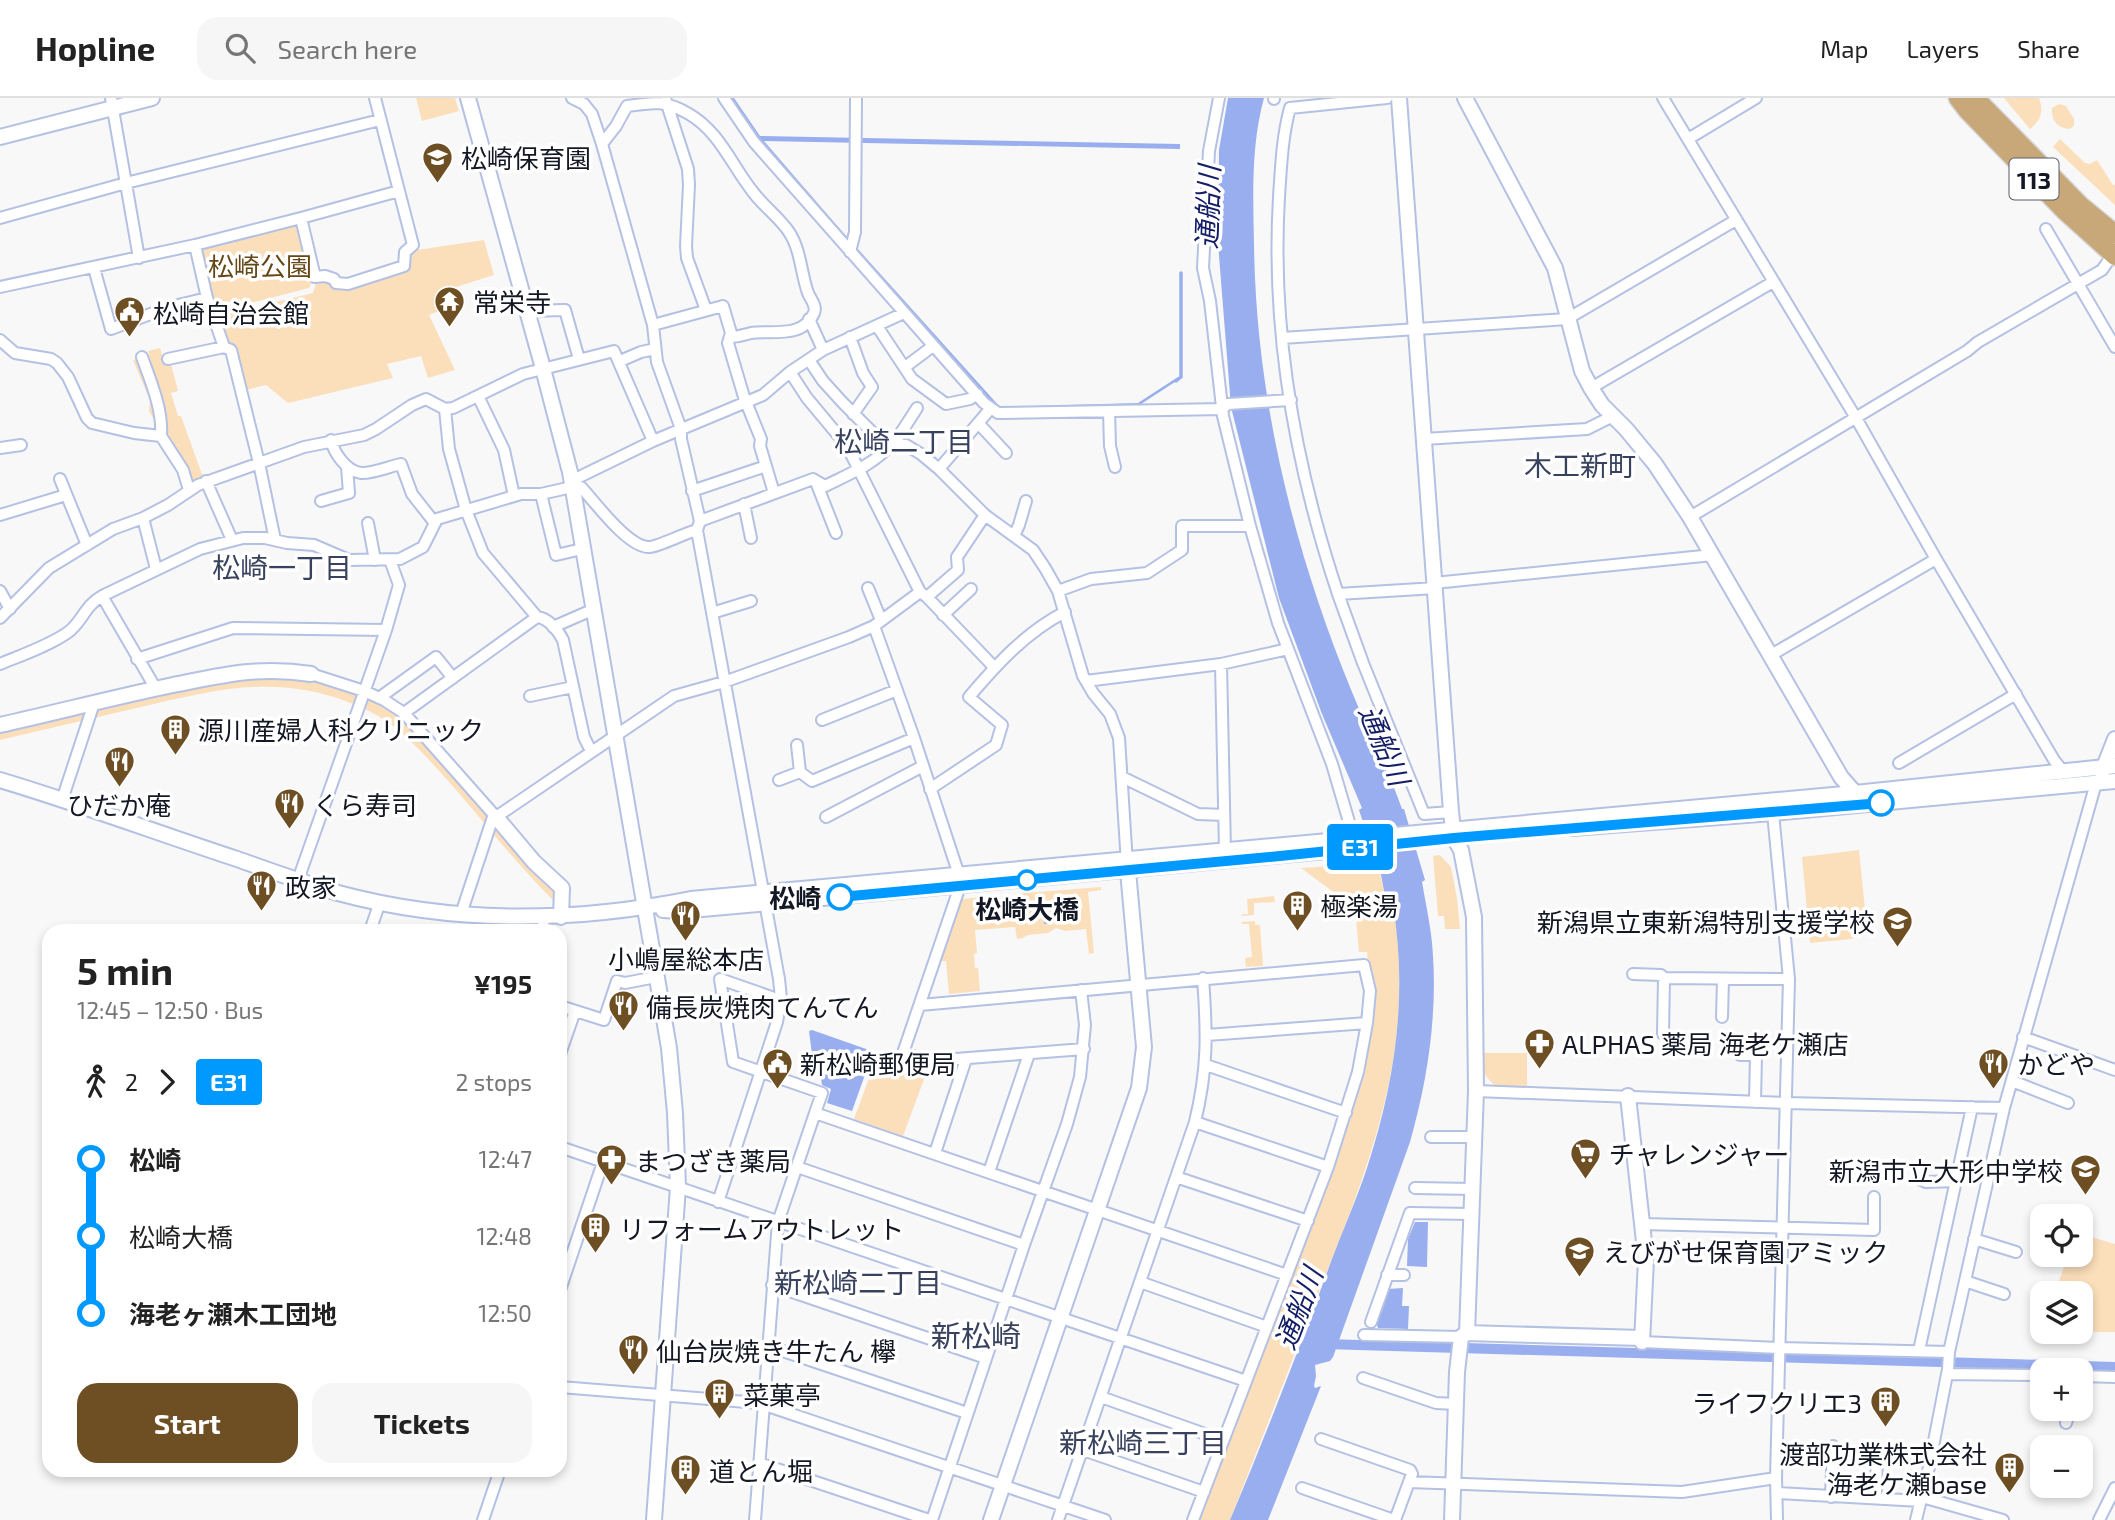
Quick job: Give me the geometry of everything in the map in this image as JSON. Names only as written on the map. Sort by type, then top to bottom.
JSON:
[{"type":"highway","name":"113","points":[[1958,98],[2065,211],[2114,255]]},
{"type":"highway","name":"113","points":[[1975,98],[2081,206],[2115,234]]},
{"type":"street","points":[[0,137],[112,103],[152,98]]},
{"type":"street","points":[[301,218],[315,277],[325,276],[334,279],[336,284],[348,284],[404,266],[405,252],[413,245],[375,98]]},
{"type":"street","points":[[468,98],[543,368],[571,484],[671,1063],[678,1187],[654,1520]]},
{"type":"street","points":[[572,98],[584,104],[592,114]]},
{"type":"street","points":[[587,98],[653,325],[657,362],[681,429],[779,979],[777,1022],[718,1202]]},
{"type":"street","points":[[724,98],[754,142],[984,403],[998,413],[1225,407],[1291,401]]},
{"type":"street","points":[[850,252],[853,238],[856,98]]},
{"type":"street","points":[[1219,98],[1209,151],[1203,268],[1225,407],[1250,526],[1272,601],[1358,841]]},
{"type":"street","points":[[1387,98],[1290,108],[1281,160],[1277,224],[1282,338],[1291,401],[1318,528],[1338,594],[1423,814],[1451,812]]},
{"type":"street","points":[[1399,98],[1451,812],[1446,835]]},
{"type":"street","points":[[1465,98],[1555,268],[1581,370],[1591,388],[1602,405],[1655,464],[1690,517],[1841,777],[1855,793]]},
{"type":"street","points":[[1663,98],[1856,418],[1936,559],[2062,770]]},
{"type":"street","points":[[1688,139],[1756,98]]},
{"type":"street","points":[[602,144],[627,106],[666,101],[691,115],[715,135],[753,192],[791,235],[815,307],[814,313],[797,329],[785,333],[730,337]]},
{"type":"street","points":[[666,101],[688,169],[687,258],[706,310]]},
{"type":"street","points":[[112,103],[139,258]]},
{"type":"street","points":[[0,218],[126,183],[380,120]]},
{"type":"street","points":[[0,287],[195,245],[399,191]]},
{"type":"street","points":[[1282,338],[1567,319],[1736,220]]},
{"type":"street","points":[[2046,229],[2115,347]]},
{"type":"street","points":[[195,245],[207,298],[224,347]]},
{"type":"street","points":[[1690,517],[2102,270],[2114,255]]},
{"type":"street","points":[[94,268],[111,329],[166,308],[207,298]]},
{"type":"street","points":[[1591,388],[1773,282]]},
{"type":"street","points":[[653,325],[723,306],[730,337],[728,342],[761,439],[760,446],[774,493]]},
{"type":"street","points":[[527,312],[565,310],[579,359]]},
{"type":"street","points":[[0,664],[69,632],[92,601],[200,549],[232,540],[254,538],[314,545],[349,560],[400,559],[423,547],[437,519],[521,494],[541,494],[571,484],[653,441],[762,395],[823,350],[904,313]]},
{"type":"street","points":[[809,319],[823,350]]},
{"type":"street","points":[[877,326],[912,379],[946,404],[970,399],[977,394]]},
{"type":"street","points":[[850,337],[863,373],[872,387],[853,414]]},
{"type":"street","points":[[0,340],[15,353],[51,359],[57,363],[68,377],[87,418],[92,423],[161,436]]},
{"type":"street","points":[[905,367],[933,346]]},
{"type":"street","points":[[168,359],[224,347],[231,350],[275,540]]},
{"type":"street","points":[[620,361],[655,349]]},
{"type":"street","points":[[0,618],[49,568],[113,529],[143,518],[206,481],[331,440],[364,435],[426,399],[445,409],[453,408],[523,374],[614,351],[653,441]]},
{"type":"street","points":[[142,358],[157,401],[161,436],[183,470],[189,490]]},
{"type":"street","points":[[809,360],[823,381],[883,443],[906,445],[921,454],[985,515],[1033,550],[1058,591],[1086,681],[1115,724],[1119,738],[1127,865],[1144,1047],[1139,1088],[991,1520]]},
{"type":"street","points":[[790,372],[807,398],[847,446],[924,594],[994,667]]},
{"type":"street","points":[[478,396],[504,450],[514,496]]},
{"type":"street","points":[[571,484],[581,487],[626,537],[650,547],[744,504],[813,479],[825,486],[859,469],[893,444],[917,408]]},
{"type":"street","points":[[939,469],[991,408]]},
{"type":"street","points":[[445,409],[449,449],[466,510],[483,553],[537,617],[554,627],[562,640],[584,737],[591,751]]},
{"type":"street","points":[[1109,411],[1110,446],[1115,467]]},
{"type":"street","points":[[1423,439],[1587,429],[1613,416]]},
{"type":"street","points":[[979,424],[1006,453]]},
{"type":"street","points":[[321,501],[349,493],[346,467],[333,448],[331,440]]},
{"type":"street","points":[[0,448],[21,445]]},
{"type":"street","points":[[346,467],[361,473],[401,464],[412,494],[434,522]]},
{"type":"street","points":[[692,491],[766,466]]},
{"type":"street","points":[[60,479],[87,545]]},
{"type":"street","points":[[206,481],[232,540]]},
{"type":"street","points":[[816,482],[836,533]]},
{"type":"street","points":[[541,494],[556,555],[582,549]]},
{"type":"street","points":[[0,515],[66,495]]},
{"type":"street","points":[[1014,536],[1026,501]]},
{"type":"street","points":[[744,504],[751,538]]},
{"type":"street","points":[[461,914],[495,816],[674,696],[724,682],[849,637],[877,623],[958,570],[957,557],[985,515]]},
{"type":"street","points":[[143,518],[156,569]]},
{"type":"street","points":[[368,523],[375,560]]},
{"type":"street","points":[[1058,591],[1091,579],[1147,572],[1182,550],[1182,526],[1250,526]]},
{"type":"street","points":[[1338,594],[1713,555]]},
{"type":"street","points":[[1770,655],[1936,559]]},
{"type":"street","points":[[298,880],[386,630],[399,585],[390,560]]},
{"type":"street","points":[[868,588],[897,690],[960,880],[903,1053],[930,1061],[1084,1049]]},
{"type":"street","points":[[943,615],[971,589]]},
{"type":"street","points":[[0,591],[10,609]]},
{"type":"street","points":[[102,596],[156,689]]},
{"type":"street","points":[[712,613],[751,601]]},
{"type":"street","points":[[554,627],[592,610]]},
{"type":"street","points":[[930,789],[996,745],[1002,725],[970,697],[994,667],[1031,634],[1065,612]]},
{"type":"street","points":[[404,713],[537,617]]},
{"type":"street","points":[[137,659],[233,628],[386,630]]},
{"type":"street","points":[[1086,681],[1221,664],[1288,649]]},
{"type":"street","points":[[379,698],[436,657],[453,678]]},
{"type":"street","points":[[1221,664],[1225,851]]},
{"type":"street","points":[[0,725],[156,689],[260,670],[311,674],[364,691],[404,713],[534,862],[562,888],[561,916]]},
{"type":"street","points":[[530,696],[573,687]]},
{"type":"street","points":[[822,720],[897,690]]},
{"type":"street","points":[[1899,763],[2016,694]]},
{"type":"street","points":[[62,800],[94,703]]},
{"type":"street","points":[[797,745],[800,772],[812,781],[914,738]]},
{"type":"street","points":[[1916,1520],[2004,1108],[2096,783],[2110,767],[2115,739]]},
{"type":"street","points":[[826,817],[923,766]]},
{"type":"street","points":[[1446,835],[2110,767]]},
{"type":"street","points":[[779,780],[800,772]]},
{"type":"street","points":[[1122,778],[1198,814],[1224,815]]},
{"type":"street","points":[[0,780],[339,893],[380,902],[543,924],[561,916],[644,908],[691,899],[763,898],[1358,841]]},
{"type":"street","points":[[1127,865],[1225,851],[1773,813],[2115,781]]},
{"type":"street","points":[[1773,813],[1789,979],[1777,1520]]},
{"type":"street","points":[[1446,835],[1461,850],[1474,916],[1476,1091],[1472,1214],[1459,1356],[1452,1520]]},
{"type":"street","points":[[372,924],[380,902]]},
{"type":"street","points":[[920,1005],[1364,965],[1370,990],[1359,1073],[1308,1221],[1193,1520]]},
{"type":"street","points":[[1633,974],[1661,975],[1664,978],[1789,979]]},
{"type":"street","points":[[567,1008],[604,1020],[617,981],[625,983],[656,977]]},
{"type":"street","points":[[1058,1520],[1195,1122],[1206,1065],[1203,978]]},
{"type":"street","points":[[1663,1034],[1664,978]]},
{"type":"street","points":[[755,1520],[778,1222],[822,1093],[733,1062],[720,979],[780,1000]]},
{"type":"street","points":[[1722,1017],[1723,979]]},
{"type":"street","points":[[759,1463],[930,1520],[1067,1124],[1080,1077],[1084,1049],[1085,1026],[1080,990]]},
{"type":"street","points":[[567,1034],[575,1011]]},
{"type":"street","points":[[1207,1035],[1367,1023]]},
{"type":"street","points":[[2024,1037],[2115,1070]]},
{"type":"street","points":[[989,1172],[1029,1054]]},
{"type":"street","points":[[1740,1055],[1756,1055],[1755,1102]]},
{"type":"street","points":[[935,1153],[967,1059]]},
{"type":"street","points":[[1206,1065],[1346,1112]]},
{"type":"street","points":[[2012,1081],[2068,1103]]},
{"type":"street","points":[[1476,1091],[2004,1108]]},
{"type":"street","points":[[1628,1096],[1646,1260],[1642,1340]]},
{"type":"street","points":[[1920,1346],[1972,1107]]},
{"type":"street","points":[[815,1113],[1287,1275]]},
{"type":"street","points":[[1195,1122],[1328,1167]]},
{"type":"street","points":[[1431,1137],[1474,1137]]},
{"type":"street","points":[[567,1149],[1246,1381]]},
{"type":"street","points":[[567,1269],[603,1162]]},
{"type":"street","points":[[797,1167],[1024,1244]]},
{"type":"street","points":[[1176,1177],[1308,1221]]},
{"type":"street","points":[[1919,1179],[1926,1182],[1956,1181]]},
{"type":"street","points":[[1415,1188],[1473,1189]]},
{"type":"street","points":[[1642,1224],[1874,1230],[1874,1197]]},
{"type":"street","points":[[1371,1322],[1410,1213],[1472,1214]]},
{"type":"street","points":[[1974,1239],[2016,1252]]},
{"type":"street","points":[[1387,1275],[1404,1275]]},
{"type":"street","points":[[1965,1281],[2004,1293]]},
{"type":"street","points":[[1140,1282],[1267,1327]]},
{"type":"street","points":[[772,1284],[986,1358]]},
{"type":"street","points":[[1364,1335],[1642,1340],[1779,1348],[1948,1363],[2030,1373]]},
{"type":"street","points":[[768,1346],[967,1413]]},
{"type":"street","points":[[2093,1378],[2115,1377]]},
{"type":"street","points":[[1363,1378],[1436,1403],[1456,1404]]},
{"type":"street","points":[[567,1388],[763,1404],[1105,1520]]},
{"type":"street","points":[[1101,1397],[1223,1440]]},
{"type":"street","points":[[1302,1488],[1394,1520],[1409,1482],[1412,1474],[1410,1470],[1321,1439]]},
{"type":"street","points":[[1831,1497],[1833,1446]]},
{"type":"street","points":[[1876,1498],[1877,1449]]},
{"type":"street","points":[[1083,1450],[1204,1492]]},
{"type":"street","points":[[483,1520],[498,1477]]},
{"type":"street","points":[[1409,1482],[1682,1492],[1776,1478]]},
{"type":"street","points":[[2099,1520],[2115,1488]]},
{"type":"street","points":[[1777,1493],[1922,1499],[2003,1520]]},
{"type":"green space","points":[[416,98],[455,98],[459,111],[422,121]]},
{"type":"green space","points":[[2004,98],[2039,98],[2041,112],[2037,122],[2030,129]]},
{"type":"green space","points":[[2059,104],[2066,106],[2074,119],[2074,126],[2069,129],[2061,127],[2054,120],[2052,108]]},
{"type":"green space","points":[[2060,139],[2085,163],[2090,164],[2097,160],[2115,185],[2115,205],[2053,147]]},
{"type":"green space","name":"松崎公園","points":[[301,218],[315,277],[309,288],[212,313],[195,245]]},
{"type":"green space","points":[[484,240],[494,275],[450,289],[454,305],[429,315],[455,370],[428,378],[421,356],[387,364],[393,378],[288,403],[266,385],[246,390],[218,316],[313,293],[316,283],[327,282],[337,290],[410,268],[410,251]]},
{"type":"green space","points":[[160,348],[165,365],[171,364],[178,391],[171,393],[204,480],[192,487],[149,411],[150,400],[133,360],[149,355],[148,351]]},
{"type":"green space","points":[[309,676],[372,698],[412,727],[557,890],[557,900],[553,900],[534,880],[442,774],[403,734],[370,712],[334,697],[285,687],[239,688],[170,700],[0,740],[0,728],[206,681]]},
{"type":"green space","points":[[1859,850],[1867,929],[1852,939],[1810,943],[1802,857]]},
{"type":"green space","points":[[1440,855],[1451,867],[1460,929],[1445,929],[1444,916],[1438,916],[1433,856]]},
{"type":"green space","points":[[1377,863],[1388,906],[1393,905],[1399,985],[1393,1060],[1376,1134],[1351,1210],[1230,1520],[1193,1520],[1346,1113],[1370,991],[1367,952],[1359,952],[1355,908],[1301,868]]},
{"type":"green space","points":[[1101,887],[1101,890],[1088,892],[1094,953],[1089,954],[1086,929],[1065,931],[1056,928],[1048,933],[1017,939],[1015,927],[975,930],[975,968],[978,968],[980,991],[949,994],[946,961],[942,961],[941,955],[961,899],[994,896],[996,907],[1014,905],[1014,894]]},
{"type":"green space","points":[[1274,896],[1275,902],[1254,903],[1254,915],[1242,916],[1248,914],[1247,899]]},
{"type":"green space","points":[[1255,921],[1255,925],[1260,925],[1263,966],[1246,967],[1245,958],[1252,957],[1249,924],[1241,922]]},
{"type":"green space","points":[[879,1051],[929,1066],[903,1136],[854,1119]]},
{"type":"green space","points":[[1483,1053],[1527,1053],[1527,1087],[1495,1086],[1484,1074]]},
{"type":"green space","points":[[2093,1238],[2115,1244],[2115,1332],[2093,1331],[2093,1281],[2059,1281],[2064,1267],[2093,1267]]},
{"type":"water","points":[[730,98],[734,98],[760,136],[1180,144],[1180,149],[764,141],[1000,407],[1138,403],[1178,377],[1178,380],[1138,406],[998,409],[755,136]]},
{"type":"water","points":[[1228,98],[1264,98],[1257,134],[1253,189],[1256,303],[1271,417],[1282,473],[1312,584],[1352,692],[1404,809],[1425,880],[1422,882],[1431,937],[1434,980],[1429,1050],[1410,1142],[1333,1357],[1330,1361],[1315,1365],[1314,1386],[1321,1386],[1268,1520],[1230,1520],[1281,1394],[1377,1136],[1396,1038],[1399,973],[1393,906],[1387,906],[1381,875],[1359,810],[1362,808],[1322,714],[1279,598],[1231,407],[1218,243],[1219,150]]},
{"type":"water","points":[[1070,914],[1070,921],[1044,924],[1043,916]]},
{"type":"water","points":[[809,1031],[869,1050],[867,1056],[871,1058],[852,1111],[827,1103],[831,1089],[822,1085],[819,1064],[813,1062]]},
{"type":"water","points":[[1415,1222],[1428,1222],[1427,1267],[1407,1266],[1408,1239]]},
{"type":"water","points":[[1403,1288],[1402,1306],[1409,1306],[1408,1329],[1378,1328],[1375,1325],[1388,1289]]},
{"type":"waterway","points":[[1176,381],[1181,377],[1181,273]]},
{"type":"waterway","points":[[1324,1344],[2115,1367]]},
{"type":"bus line","name":"E31","points":[[840,897],[1454,838],[1881,803]]},
{"type":"place","name":"松崎保育園","points":[[438,184]]},
{"type":"place","name":"常栄寺","points":[[450,328]]},
{"type":"place","name":"松崎自治会館","points":[[130,339]]},
{"type":"place","name":"源川産婦人科クリニック","points":[[175,756]]},
{"type":"place","name":"ひだか庵","points":[[119,788]]},
{"type":"place","name":"くら寿司","points":[[290,831]]},
{"type":"place","name":"松崎大橋","points":[[1027,880]]},
{"type":"place","name":"松崎","points":[[840,897]]},
{"type":"place","name":"政家","points":[[262,913]]},
{"type":"place","name":"極楽湯","points":[[1297,932]]},
{"type":"place","name":"小嶋屋総本店","points":[[686,942]]},
{"type":"place","name":"新潟県立東新潟特別支援学校","points":[[1898,948]]},
{"type":"place","name":"備長炭焼肉てんてん","points":[[623,1033]]},
{"type":"place","name":"ALPHAS 薬局 海老ケ瀬店","points":[[1539,1070]]},
{"type":"place","name":"新松崎郵便局","points":[[777,1090]]},
{"type":"place","name":"かどや","points":[[1994,1090]]},
{"type":"place","name":"チャレンジャー","points":[[1586,1180]]},
{"type":"place","name":"まつざき薬局","points":[[612,1187]]},
{"type":"place","name":"新潟市立大形中学校","points":[[2086,1197]]},
{"type":"place","name":"リフォームアウトレット","points":[[596,1255]]},
{"type":"place","name":"えびがせ保育園アミック","points":[[1580,1278]]},
{"type":"place","name":"仙台炭焼き牛たん 欅","points":[[633,1377]]},
{"type":"place","name":"菜菓亭","points":[[720,1421]]},
{"type":"place","name":"ライフクリエ3","points":[[1885,1429]]},
{"type":"place","name":"渡部功業株式会社 海老ケ瀬base","points":[[2010,1495]]},
{"type":"place","name":"道とん堀","points":[[686,1497]]},
{"type":"district","name":"松崎二丁目","points":[[904,441]]},
{"type":"district","name":"木工新町","points":[[1580,465]]},
{"type":"district","name":"松崎一丁目","points":[[282,567]]},
{"type":"district","name":"新松崎二丁目","points":[[858,1282]]},
{"type":"district","name":"新松崎","points":[[976,1335]]},
{"type":"district","name":"新松崎三丁目","points":[[1143,1442]]},
{"type":"water label","name":"通船川","points":[[1207,207]]},
{"type":"water label","name":"通船川","points":[[1385,745]]},
{"type":"water label","name":"通船川","points":[[1298,1308]]}]
